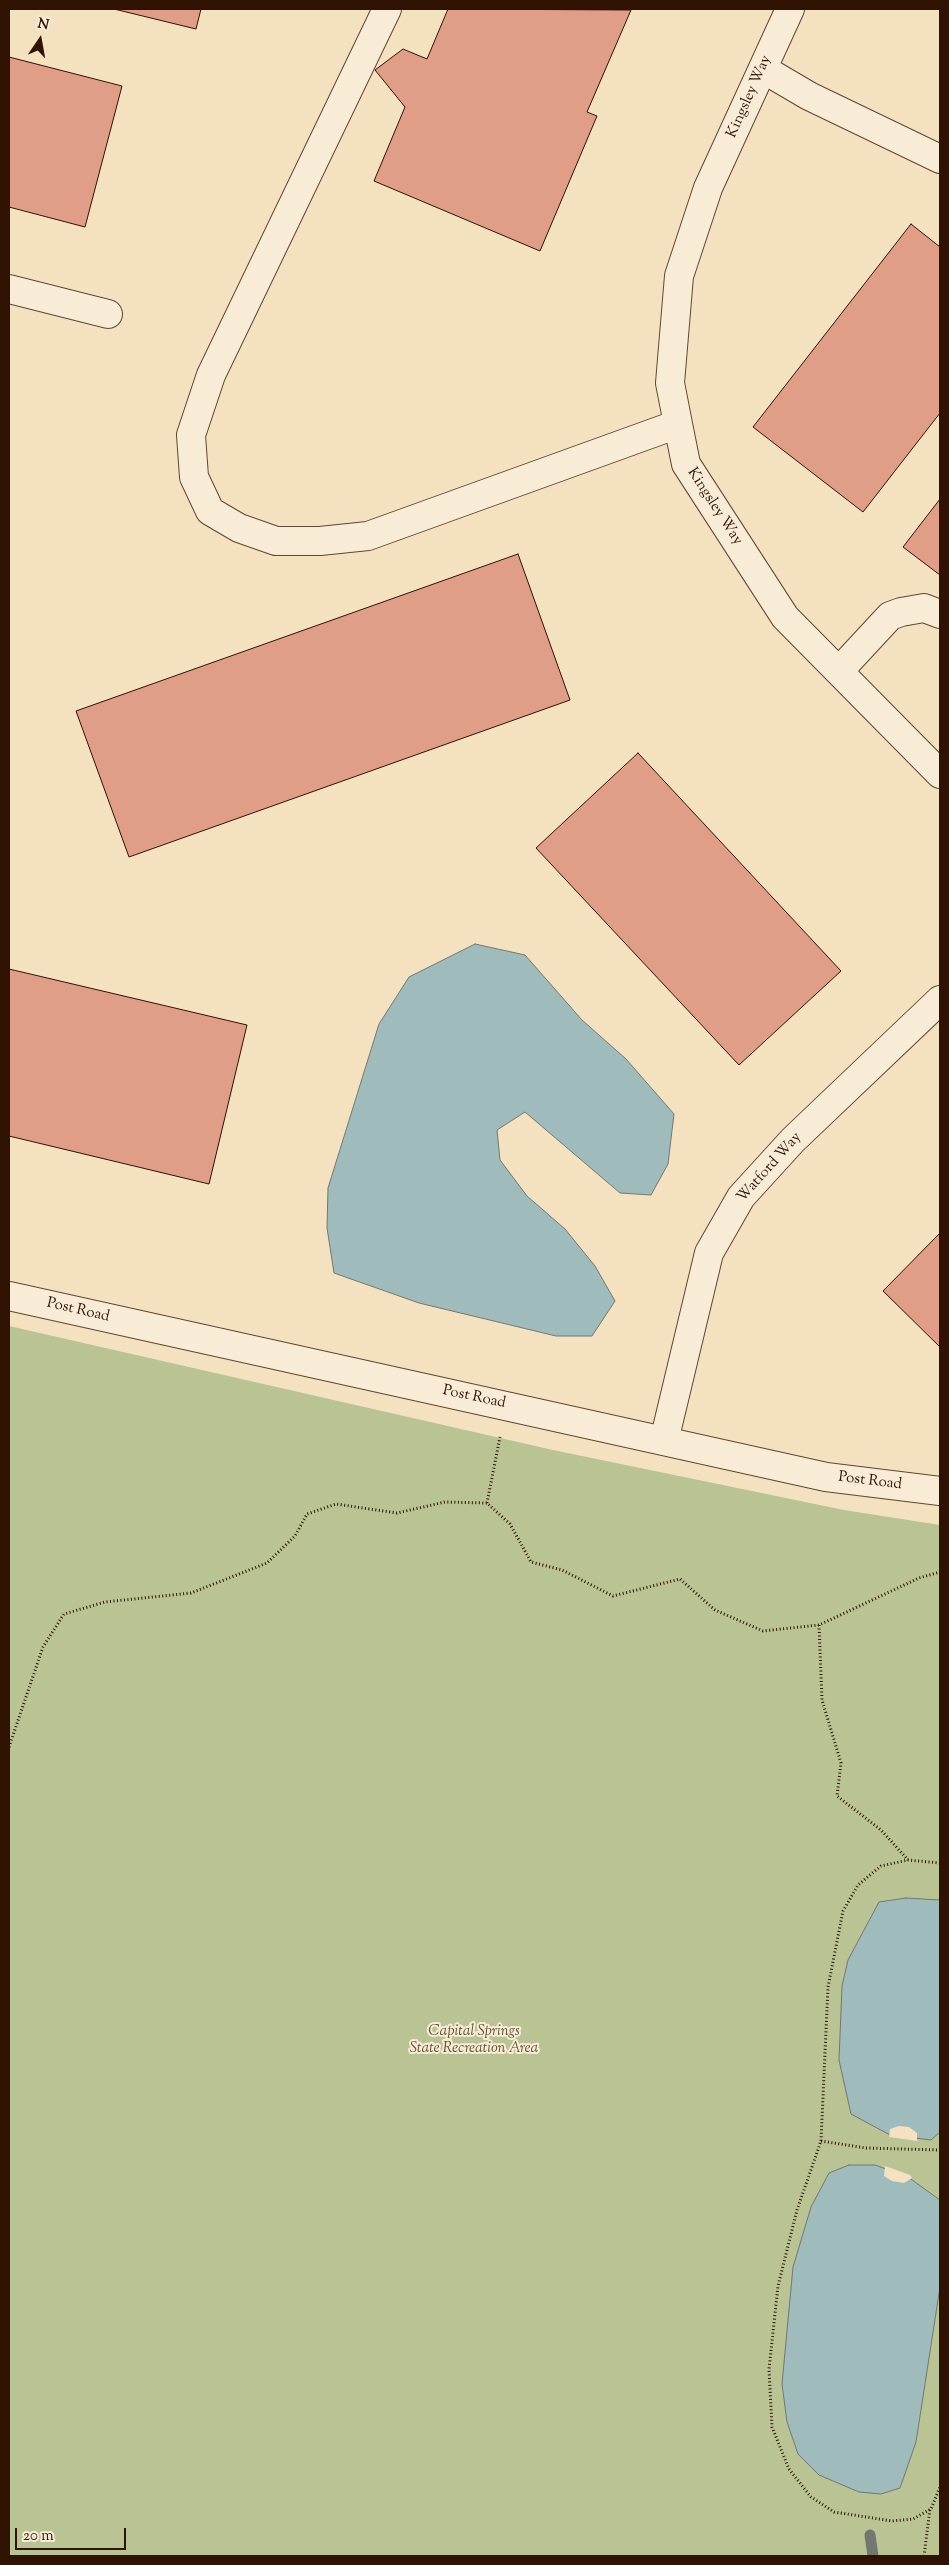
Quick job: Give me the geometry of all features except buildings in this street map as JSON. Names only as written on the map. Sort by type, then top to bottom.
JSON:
[{"type":"street","points":[[387,9],[211,376],[191,435],[194,477],[210,512],[238,528],[276,541],[320,541],[368,536],[678,424]]},
{"type":"street","name":"Kingsley Way","points":[[790,9],[708,188],[679,276],[670,383],[678,424],[686,464],[785,617],[940,774]]},
{"type":"street","points":[[763,69],[809,96],[940,159]]},
{"type":"street","points":[[9,289],[108,314]]},
{"type":"street","points":[[839,671],[890,616],[924,608],[940,614]]},
{"type":"street","name":"Watford Way","points":[[664,1441],[709,1253],[741,1197],[793,1140],[940,1000]]},
{"type":"street","name":"Post Road","points":[[9,1296],[826,1477],[940,1492]]},
{"type":"path","points":[[487,1503],[506,1406]]},
{"type":"path","points":[[9,1747],[43,1647],[64,1614],[105,1602],[191,1594],[267,1563],[295,1536],[307,1514],[336,1504],[396,1514],[445,1502],[487,1503],[510,1524],[531,1562],[562,1570],[613,1596],[680,1579],[715,1610],[763,1631],[819,1625],[919,1578],[940,1572]]},
{"type":"path","points":[[819,1625],[822,1700],[841,1763],[837,1796],[881,1830],[908,1860]]},
{"type":"path","points":[[930,2509],[912,2519],[892,2521],[834,2512],[811,2497],[789,2468],[772,2427],[769,2369],[778,2286],[797,2210],[821,2141],[828,1987],[843,1911],[858,1885],[881,1866],[908,1860],[940,1863]]},
{"type":"path","points":[[821,2141],[866,2148],[940,2150]]},
{"type":"path","points":[[924,2556],[930,2509],[940,2487]]},
{"type":"green space","name":"Capital Springs State Recreation Area","points":[[9,1326],[553,1450],[844,1510],[940,1525],[940,2556],[9,2556]]},
{"type":"water","points":[[475,944],[525,955],[582,1020],[626,1059],[674,1114],[668,1164],[651,1195],[620,1193],[525,1112],[497,1130],[500,1160],[527,1196],[565,1229],[595,1266],[615,1301],[592,1336],[556,1336],[419,1303],[334,1273],[327,1228],[328,1188],[379,1024],[409,977]]},
{"type":"water","points":[[906,1898],[940,1900],[940,2132],[931,2140],[890,2135],[851,2114],[839,2060],[842,1986],[848,1960],[879,1902]]},
{"type":"water","points":[[849,2165],[875,2165],[908,2177],[940,2200],[940,2287],[916,2442],[900,2488],[881,2494],[859,2492],[819,2475],[798,2454],[787,2422],[782,2384],[793,2267],[811,2207],[829,2173]]},
{"type":"pier","points":[[899,2126],[909,2127],[917,2133],[917,2141],[889,2137],[890,2129]]},
{"type":"pier","points":[[885,2166],[910,2175],[912,2178],[904,2183],[892,2181],[884,2176]]},
{"type":"waterway","points":[[870,2535],[873,2556]]}]
